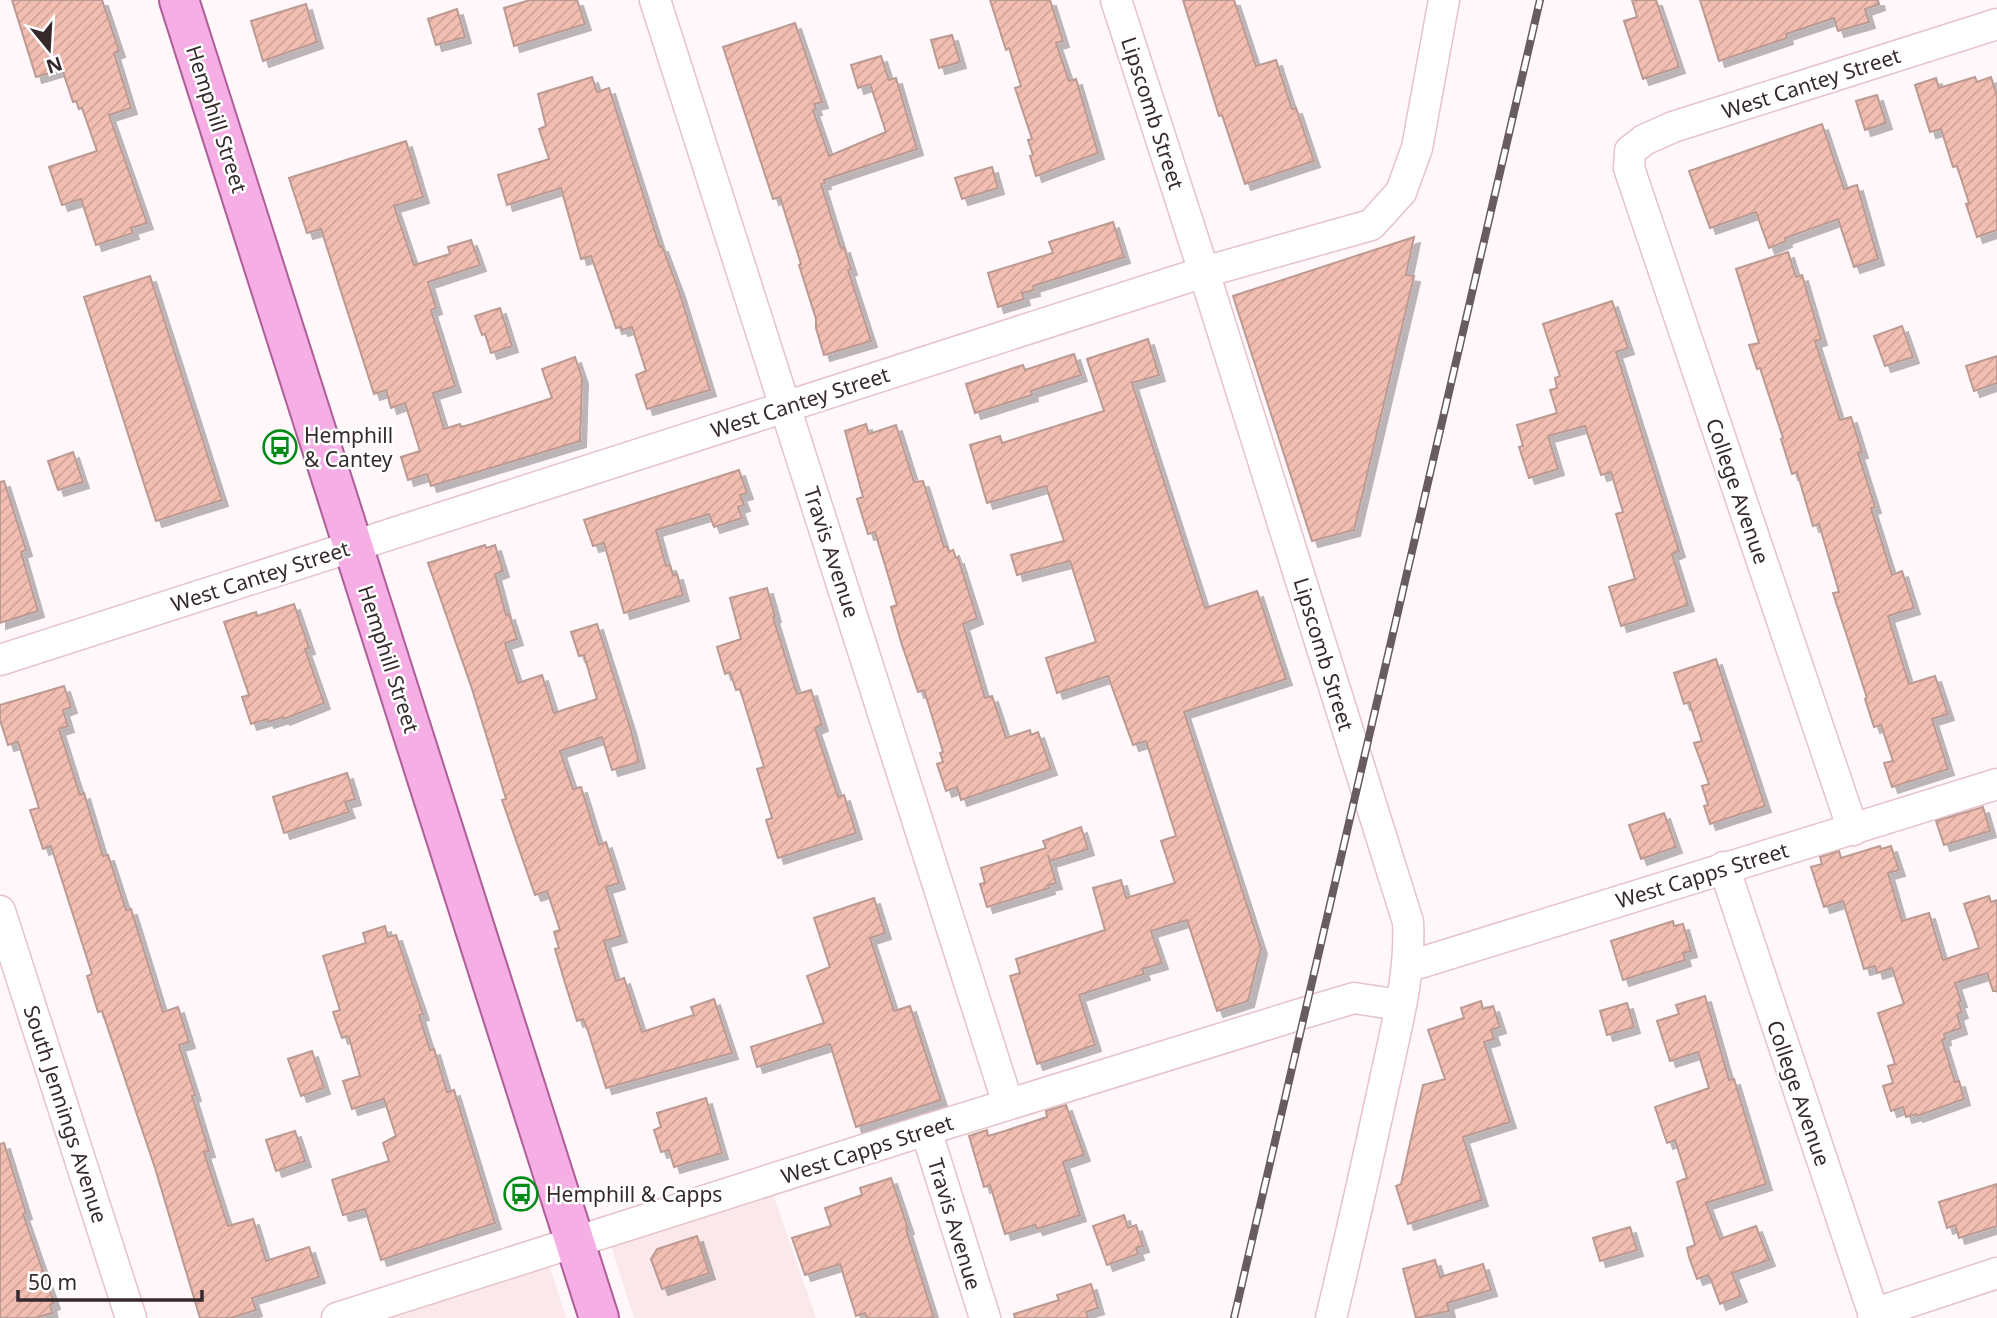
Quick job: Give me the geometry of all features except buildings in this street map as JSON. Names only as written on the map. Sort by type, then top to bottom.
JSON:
[{"type":"main road","name":"Hemphill Street","points":[[179,0],[599,1318]]},
{"type":"street","name":"Travis Avenue","points":[[655,0],[1008,1104]]},
{"type":"street","name":"Lipscomb Street","points":[[1116,0],[1408,922],[1410,952],[1400,1005],[1365,1174],[1331,1318]]},
{"type":"street","name":"West Cantey Street","points":[[0,660],[1204,272],[1371,225],[1401,192],[1417,148],[1444,0]]},
{"type":"street","name":"West Cantey Street","points":[[1630,151],[1644,140],[1673,127],[1997,24]]},
{"type":"street","name":"College Avenue","points":[[1630,151],[1629,169],[1853,830]]},
{"type":"street","name":"West Capps Street","points":[[1407,967],[1997,784]]},
{"type":"street","name":"College Avenue","points":[[1724,867],[1874,1316]]},
{"type":"street","name":"South Jennings Avenue","points":[[0,911],[131,1318]]},
{"type":"street","name":"West Capps Street","points":[[337,1318],[1008,1104],[1354,998],[1400,1005]]},
{"type":"street","name":"Travis Avenue","points":[[926,1130],[985,1318]]},
{"type":"street","points":[[1874,1316],[1997,1273]]},
{"type":"shaded area","points":[[773,1194],[816,1318],[634,1318],[611,1245]]},
{"type":"shaded area","points":[[549,1264],[566,1318],[387,1318]]},
{"type":"railway","points":[[1234,1318],[1540,0]]},
{"type":"place","name":"Hemphill & Cantey","points":[[280,447]]},
{"type":"place","name":"Hemphill & Capps","points":[[521,1194]]}]
